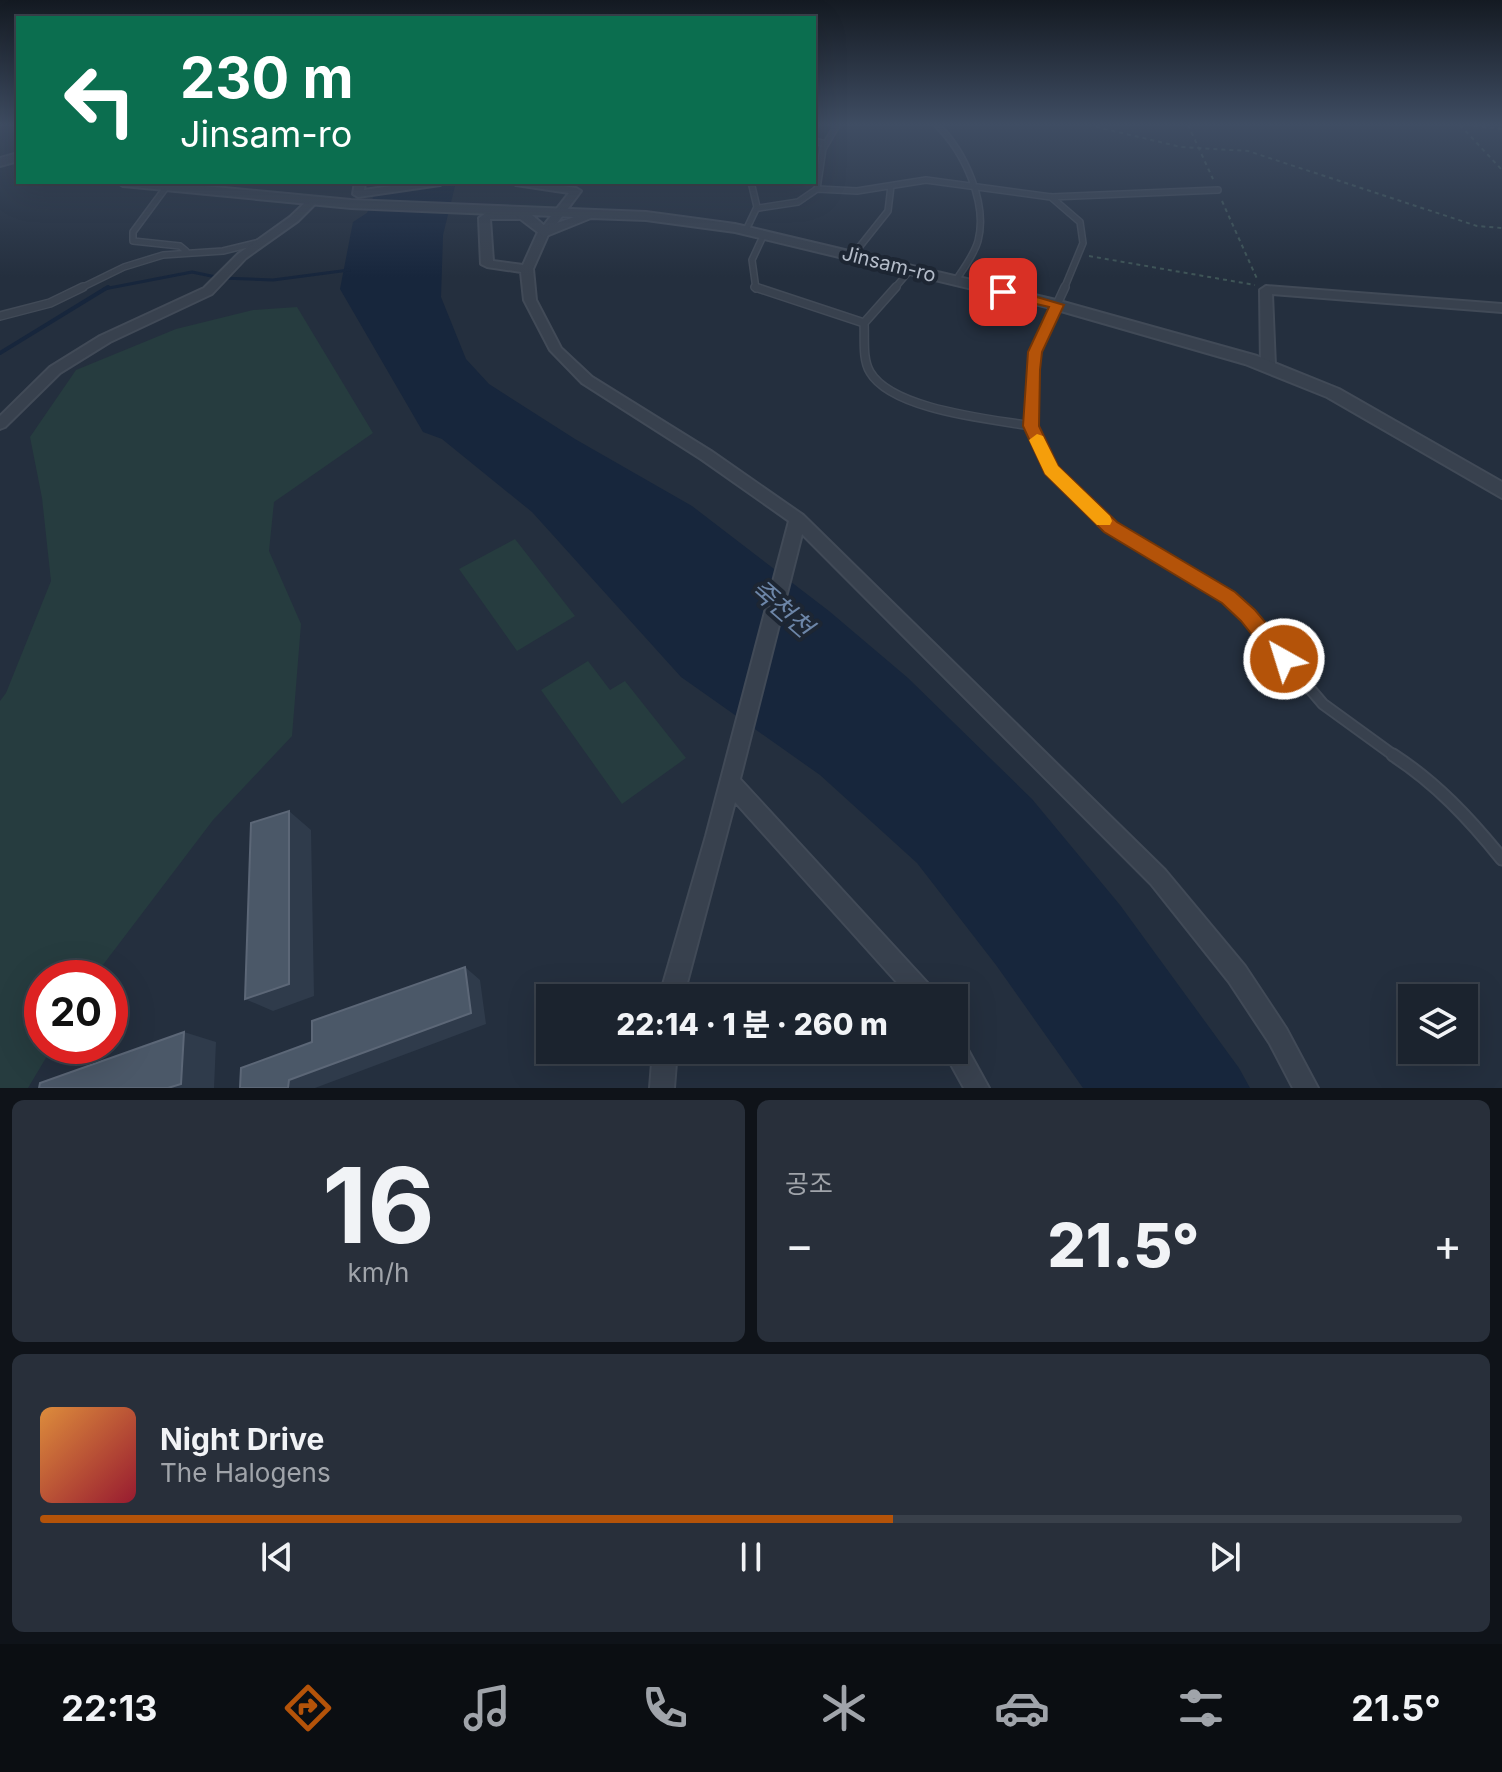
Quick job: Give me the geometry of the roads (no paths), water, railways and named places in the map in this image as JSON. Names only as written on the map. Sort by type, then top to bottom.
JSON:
[{"type":"street","points":[[145,184],[314,200],[426,184]]},
{"type":"street","points":[[529,184],[576,191],[544,233],[527,269],[530,300],[541,324],[565,361],[587,380],[706,455],[797,519],[1158,877],[1237,974],[1278,1036],[1306,1088]]},
{"type":"street","name":"Jinsam-ro","points":[[357,196],[520,213],[562,211],[646,216],[746,230],[1057,305],[1268,366],[1333,393],[1502,491]]},
{"type":"street","points":[[0,424],[31,390],[67,362],[105,339],[196,298],[314,200]]},
{"type":"street","points":[[527,269],[487,264],[484,218],[489,214],[520,213],[544,233]]},
{"type":"street","points":[[544,233],[562,224],[602,214]]},
{"type":"street","points":[[1268,366],[1266,290],[1502,308]]},
{"type":"street","points":[[675,984],[732,784],[740,738],[789,562],[797,519]]},
{"type":"street","points":[[732,784],[913,984]]},
{"type":"street","points":[[662,1088],[664,1064]]},
{"type":"street","points":[[964,1064],[977,1088]]},
{"type":"lane","points":[[759,208],[799,205],[817,189],[820,176]]},
{"type":"lane","points":[[956,280],[979,239],[968,176]]},
{"type":"lane","points":[[817,189],[857,191],[926,180],[1051,197],[1218,190]]},
{"type":"lane","points":[[746,230],[757,217],[759,208],[752,184]]},
{"type":"lane","points":[[167,186],[133,232],[133,241],[180,246],[186,251]]},
{"type":"lane","points":[[853,255],[888,211],[891,186]]},
{"type":"lane","points":[[1051,197],[1080,222],[1083,243],[1035,352],[1031,426],[1051,469],[1110,527],[1228,598],[1248,616],[1323,704],[1425,776],[1469,818],[1502,859]]},
{"type":"lane","points":[[764,234],[755,247],[752,260],[756,289],[864,323]]},
{"type":"lane","points":[[0,316],[50,303],[135,264],[186,251],[223,251],[264,240]]},
{"type":"lane","points":[[911,269],[864,323],[870,372],[878,382],[928,405],[1031,426]]},
{"type":"water","name":"죽천천","points":[[378,184],[456,184],[443,235],[441,297],[466,359],[489,384],[575,439],[692,506],[829,611],[908,678],[1032,799],[1120,905],[1239,1068],[1250,1088],[1083,1088],[996,965],[917,863],[820,775],[681,677],[532,512],[442,439],[423,432],[340,289],[353,222],[367,213]]},
{"type":"waterway","points":[[105,289],[192,272],[221,278],[273,280],[349,270]]},
{"type":"waterway","points":[[0,353],[105,289]]}]
